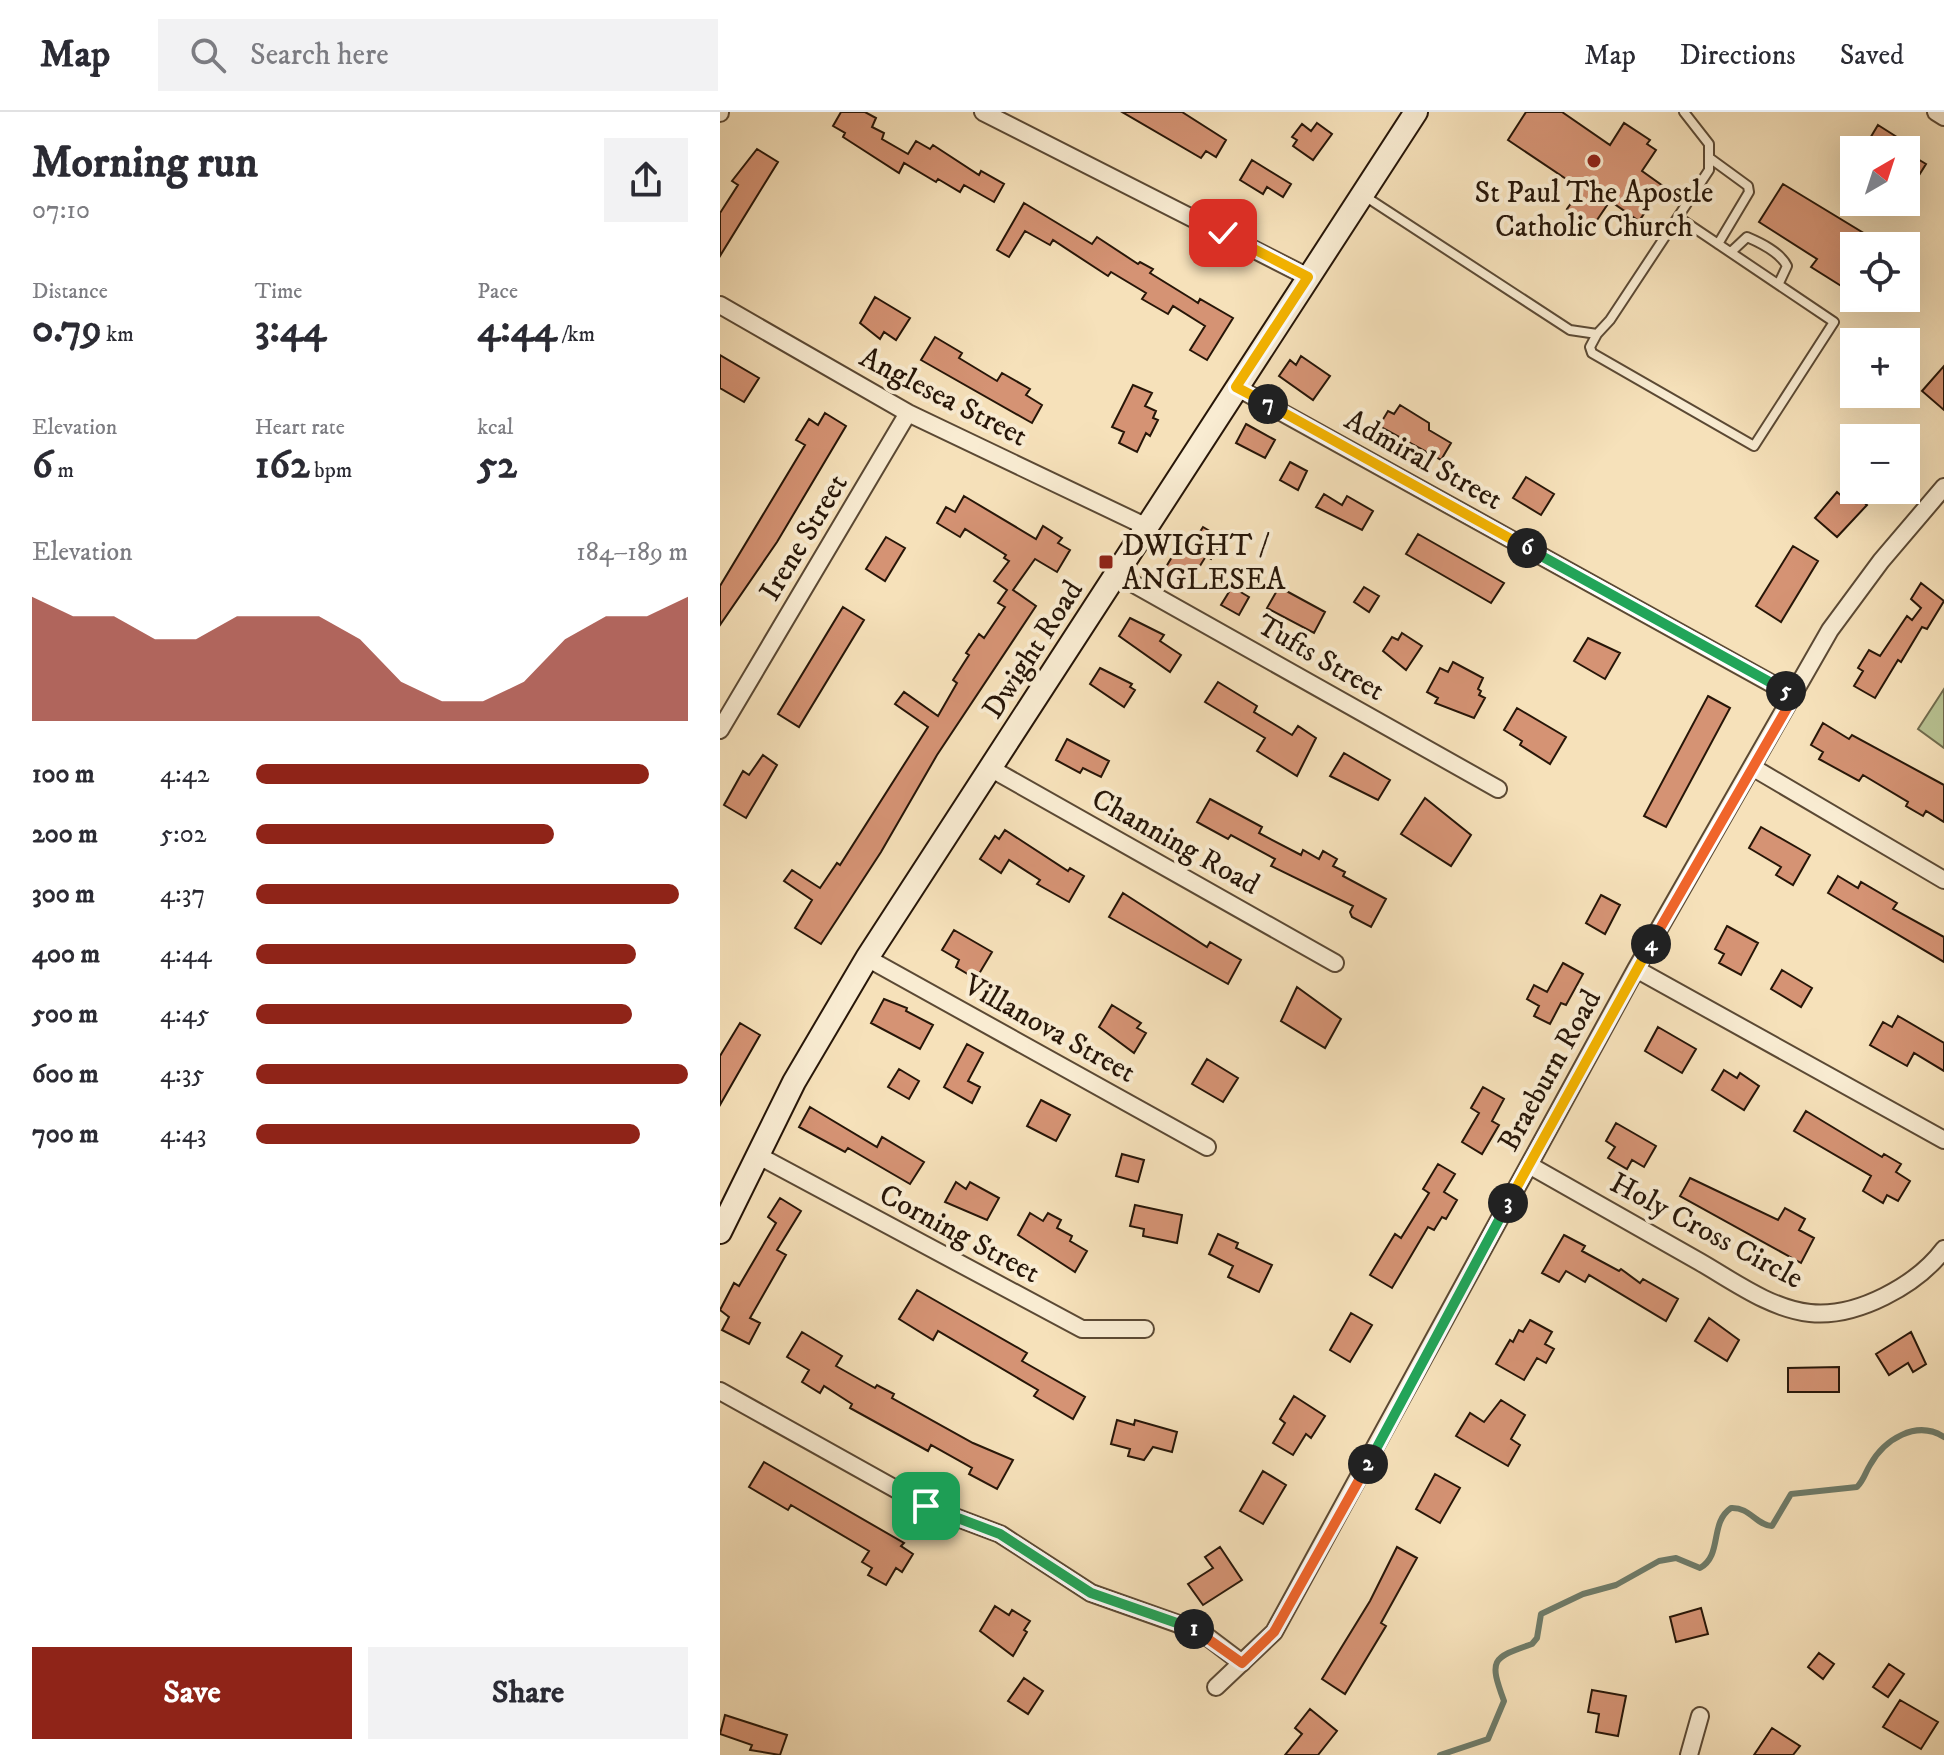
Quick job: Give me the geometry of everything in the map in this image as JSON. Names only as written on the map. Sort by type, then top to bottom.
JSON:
[{"type":"main road","name":"Dwight Road","points":[[720,1232],[794,1082],[867,958],[1416,112]]},
{"type":"street","points":[[983,112],[1308,277]]},
{"type":"street","points":[[1936,112],[1944,117]]},
{"type":"street","name":"Anglesea Street","points":[[720,305],[908,413],[1147,527]]},
{"type":"street","name":"Admiral Street","points":[[1236,387],[1794,696]]},
{"type":"street","name":"Irene Street","points":[[720,730],[908,413]]},
{"type":"street","name":"Braeburn Road","points":[[1216,1687],[1274,1632],[1636,969],[1848,604],[1944,487]]},
{"type":"street","name":"Tufts Street","points":[[1116,574],[1498,789]]},
{"type":"street","points":[[1752,767],[1944,880]]},
{"type":"street","name":"Channing Road","points":[[990,768],[1335,963]]},
{"type":"street","name":"Villanova Street","points":[[867,958],[1207,1147]]},
{"type":"street","points":[[1636,969],[1944,1140]]},
{"type":"street","name":"Corning Street","points":[[757,1155],[1082,1329],[1145,1329]]},
{"type":"street","name":"Holy Cross Circle","points":[[1529,1165],[1765,1299],[1809,1313],[1834,1313],[1861,1306],[1918,1274],[1944,1249]]},
{"type":"street","points":[[720,1391],[926,1506],[1000,1534],[1091,1593],[1201,1632],[1242,1663]]},
{"type":"street","points":[[1689,1755],[1700,1716]]},
{"type":"lane","points":[[1678,217],[1834,322],[1754,446],[1592,353],[1590,347],[1709,170],[1709,144],[1684,112]]},
{"type":"lane","points":[[1711,159],[1748,186],[1749,192],[1718,244]]},
{"type":"lane","points":[[1362,195],[1570,330],[1597,334]]},
{"type":"lane","points":[[1731,252],[1747,237],[1759,242],[1783,259],[1787,266],[1779,283]]},
{"type":"green space","points":[[1944,689],[1944,748],[1918,729]]},
{"type":"building","points":[[841,112],[865,112],[876,118],[872,127],[884,133],[882,139],[908,154],[916,141],[930,149],[933,145],[979,175],[981,171],[1004,184],[994,202],[964,185],[960,192],[938,179],[936,182],[904,163],[899,173],[843,137],[845,133],[833,126]]},
{"type":"building","points":[[1122,112],[1182,112],[1226,140],[1216,157],[1206,151],[1201,158]]},
{"type":"building","name":"St Paul The Apostle Catholic Church","points":[[1526,112],[1562,112],[1610,145],[1624,123],[1650,140],[1647,144],[1656,150],[1642,171],[1663,186],[1639,221],[1610,201],[1593,226],[1567,209],[1581,189],[1508,140]]},
{"type":"building","points":[[1317,123],[1332,134],[1313,160],[1293,146],[1297,140],[1292,137],[1302,124],[1311,131]]},
{"type":"building","points":[[1878,125],[1895,136],[1871,136]]},
{"type":"building","points":[[757,149],[778,162],[720,256],[720,213],[738,185],[732,181]]},
{"type":"building","points":[[1252,160],[1291,184],[1283,197],[1267,187],[1263,194],[1240,180]]},
{"type":"building","points":[[1783,184],[1862,232],[1840,232],[1840,285],[1811,267],[1817,259],[1759,222]]},
{"type":"building","points":[[1024,203],[1092,244],[1097,237],[1138,264],[1140,262],[1153,269],[1150,273],[1198,303],[1200,299],[1233,318],[1207,360],[1190,350],[1205,326],[1173,306],[1168,314],[1142,299],[1146,293],[1111,272],[1108,276],[1053,240],[1050,245],[1025,231],[1009,257],[997,250]]},
{"type":"building","points":[[875,297],[910,318],[896,340],[884,332],[880,339],[860,323]]},
{"type":"building","points":[[935,337],[962,353],[959,358],[997,381],[1002,373],[1030,389],[1026,395],[1042,405],[1032,423],[921,360]]},
{"type":"building","points":[[720,355],[759,378],[744,402],[720,388]]},
{"type":"building","points":[[1301,356],[1330,376],[1313,400],[1279,376],[1290,360],[1296,365]]},
{"type":"building","points":[[1944,366],[1944,410],[1922,391]]},
{"type":"building","points":[[1133,385],[1152,393],[1145,406],[1156,411],[1153,418],[1158,420],[1150,436],[1146,433],[1137,452],[1119,443],[1124,432],[1112,427]]},
{"type":"building","points":[[1400,405],[1429,423],[1429,430],[1451,443],[1441,460],[1379,426],[1388,411],[1394,414]]},
{"type":"building","points":[[825,413],[846,426],[777,542],[720,625],[720,586],[805,445],[796,440],[809,419],[818,425]]},
{"type":"building","points":[[1246,424],[1275,440],[1265,458],[1236,443]]},
{"type":"building","points":[[1290,462],[1307,471],[1298,490],[1280,480]]},
{"type":"building","points":[[1526,477],[1554,494],[1541,515],[1513,498]]},
{"type":"building","points":[[1837,492],[1840,504],[1867,505],[1837,537],[1815,518]]},
{"type":"building","points":[[1324,494],[1342,505],[1347,496],[1373,511],[1362,530],[1316,507]]},
{"type":"building","points":[[964,496],[1036,539],[1043,526],[1062,538],[1058,543],[1070,550],[1057,572],[1035,559],[1013,590],[1036,606],[937,755],[881,852],[821,944],[795,928],[812,900],[784,881],[792,870],[820,888],[837,863],[840,865],[928,727],[895,704],[904,692],[938,716],[957,683],[953,680],[969,655],[966,653],[979,634],[984,638],[1005,607],[998,603],[1007,590],[994,581],[1009,561],[1004,558],[1006,555],[965,529],[960,537],[937,523],[946,507],[955,512]]},
{"type":"building","points":[[1203,527],[1223,539],[1211,559],[1206,556],[1190,582],[1166,567],[1182,540],[1191,546]]},
{"type":"building","points":[[1418,534],[1504,583],[1491,603],[1406,554]]},
{"type":"building","points":[[886,537],[905,548],[885,581],[866,569]]},
{"type":"building","points":[[1793,546],[1818,561],[1781,622],[1756,606]]},
{"type":"building","points":[[1921,583],[1944,601],[1927,629],[1922,627],[1901,662],[1898,660],[1875,698],[1854,686],[1863,671],[1858,668],[1869,650],[1880,656],[1907,616],[1912,620],[1921,608],[1911,599]]},
{"type":"building","points":[[1232,587],[1249,597],[1239,615],[1221,605]]},
{"type":"building","points":[[1279,587],[1325,612],[1314,633],[1267,608]]},
{"type":"building","points":[[1364,587],[1379,596],[1369,612],[1354,602]]},
{"type":"building","points":[[843,607],[864,620],[799,727],[778,714]]},
{"type":"building","points":[[1130,618],[1164,635],[1160,641],[1181,655],[1170,672],[1119,636]]},
{"type":"building","points":[[1402,633],[1422,646],[1406,670],[1383,651],[1392,637],[1398,640]]},
{"type":"building","points":[[1588,638],[1620,653],[1605,679],[1574,661]]},
{"type":"building","points":[[1453,662],[1483,678],[1478,689],[1481,691],[1479,695],[1485,698],[1474,718],[1435,703],[1438,698],[1427,692],[1440,668],[1448,672]]},
{"type":"building","points":[[1100,668],[1132,684],[1130,687],[1135,690],[1124,707],[1090,684]]},
{"type":"building","points":[[1218,682],[1257,706],[1254,712],[1292,735],[1298,726],[1316,738],[1297,776],[1257,751],[1265,738],[1205,702]]},
{"type":"building","points":[[1708,696],[1730,708],[1666,827],[1644,816]]},
{"type":"building","points":[[1517,708],[1566,737],[1550,764],[1520,745],[1522,741],[1504,730]]},
{"type":"building","points":[[1823,723],[1849,739],[1852,735],[1944,785],[1944,822],[1926,811],[1923,816],[1906,806],[1908,802],[1863,775],[1859,781],[1819,759],[1823,752],[1811,745]]},
{"type":"building","points":[[1067,739],[1109,761],[1101,777],[1083,768],[1080,773],[1056,760]]},
{"type":"building","points":[[1344,753],[1390,780],[1378,800],[1330,776]]},
{"type":"building","points":[[763,755],[777,765],[746,818],[724,805],[743,771],[749,775]]},
{"type":"building","points":[[1425,798],[1471,835],[1451,866],[1401,834]]},
{"type":"building","points":[[1210,799],[1262,827],[1259,833],[1301,855],[1303,850],[1319,859],[1323,851],[1337,859],[1333,866],[1345,872],[1343,876],[1386,899],[1371,927],[1352,917],[1350,912],[1353,906],[1271,866],[1275,859],[1231,835],[1228,839],[1197,822]]},
{"type":"building","points":[[1761,827],[1810,855],[1793,885],[1776,875],[1781,867],[1749,848]]},
{"type":"building","points":[[1005,830],[1068,871],[1070,868],[1084,876],[1069,902],[1037,884],[1040,880],[1009,860],[1001,873],[980,859],[995,836],[999,839]]},
{"type":"building","points":[[1838,876],[1858,888],[1861,882],[1897,903],[1893,909],[1944,937],[1944,962],[1828,893]]},
{"type":"building","points":[[1123,893],[1207,947],[1210,942],[1241,960],[1228,984],[1109,917]]},
{"type":"building","points":[[1601,895],[1620,905],[1605,934],[1586,923]]},
{"type":"building","points":[[1727,926],[1758,943],[1741,975],[1719,963],[1724,954],[1715,949]]},
{"type":"building","points":[[954,930],[992,952],[976,979],[956,967],[959,960],[942,950]]},
{"type":"building","points":[[1563,963],[1583,974],[1566,1005],[1561,1003],[1550,1024],[1534,1016],[1539,1006],[1527,999],[1534,985],[1547,992]]},
{"type":"building","points":[[1782,970],[1812,988],[1801,1007],[1771,989]]},
{"type":"building","points":[[1297,987],[1341,1019],[1325,1048],[1281,1021]]},
{"type":"building","points":[[884,999],[907,1008],[906,1011],[933,1025],[920,1049],[871,1023]]},
{"type":"building","points":[[1112,1005],[1141,1023],[1137,1028],[1146,1033],[1134,1053],[1099,1027]]},
{"type":"building","points":[[1898,1016],[1944,1043],[1944,1071],[1914,1053],[1907,1066],[1870,1045],[1883,1022],[1892,1027]]},
{"type":"building","points":[[740,1023],[760,1035],[720,1105],[720,1056]]},
{"type":"building","points":[[1658,1027],[1696,1049],[1682,1073],[1645,1051]]},
{"type":"building","points":[[967,1044],[983,1053],[968,1081],[980,1087],[972,1103],[944,1087]]},
{"type":"building","points":[[1207,1059],[1238,1078],[1223,1102],[1192,1084]]},
{"type":"building","points":[[899,1069],[919,1081],[909,1099],[888,1087]]},
{"type":"building","points":[[1724,1070],[1737,1078],[1740,1073],[1759,1086],[1744,1110],[1712,1090]]},
{"type":"building","points":[[1483,1087],[1504,1099],[1492,1121],[1499,1125],[1482,1154],[1462,1142],[1479,1113],[1471,1108]]},
{"type":"building","points":[[1041,1100],[1070,1115],[1056,1141],[1027,1126]]},
{"type":"building","points":[[810,1107],[877,1147],[882,1137],[924,1162],[910,1184],[848,1148],[845,1152],[799,1127]]},
{"type":"building","points":[[1806,1111],[1882,1157],[1884,1154],[1901,1164],[1896,1172],[1910,1181],[1898,1201],[1887,1195],[1883,1203],[1863,1191],[1871,1176],[1794,1131]]},
{"type":"building","points":[[1616,1123],[1656,1146],[1644,1167],[1632,1160],[1627,1169],[1608,1158],[1615,1147],[1606,1141]]},
{"type":"building","points":[[1122,1154],[1144,1160],[1138,1182],[1116,1176]]},
{"type":"building","points":[[1438,1164],[1455,1174],[1444,1192],[1457,1200],[1446,1219],[1442,1217],[1434,1230],[1428,1227],[1392,1288],[1370,1275],[1395,1234],[1401,1238],[1429,1193],[1423,1189]]},
{"type":"building","points":[[1690,1178],[1778,1220],[1785,1208],[1805,1219],[1799,1230],[1814,1238],[1801,1263],[1680,1196]]},
{"type":"building","points":[[956,1182],[966,1189],[970,1182],[999,1198],[987,1220],[945,1202]]},
{"type":"building","points":[[780,1198],[801,1211],[777,1250],[786,1255],[750,1318],[760,1323],[749,1344],[722,1330],[729,1317],[720,1310],[734,1283],[739,1286],[776,1223],[768,1217]]},
{"type":"building","points":[[1135,1205],[1182,1215],[1177,1243],[1143,1236],[1144,1229],[1130,1226]]},
{"type":"building","points":[[1030,1213],[1043,1221],[1048,1213],[1061,1220],[1057,1228],[1072,1236],[1070,1241],[1087,1251],[1075,1272],[1018,1235]]},
{"type":"building","points":[[1218,1234],[1238,1243],[1236,1248],[1272,1265],[1259,1292],[1228,1277],[1233,1266],[1209,1254]]},
{"type":"building","points":[[1564,1235],[1585,1246],[1582,1251],[1619,1271],[1621,1269],[1640,1283],[1643,1279],[1678,1299],[1666,1321],[1589,1275],[1585,1282],[1566,1271],[1559,1282],[1542,1273]]},
{"type":"building","points":[[917,1290],[1027,1353],[1022,1361],[1085,1397],[1073,1419],[1034,1396],[1038,1390],[938,1331],[933,1340],[899,1319]]},
{"type":"building","points":[[1351,1313],[1372,1325],[1350,1362],[1330,1350]]},
{"type":"building","points":[[1709,1318],[1739,1340],[1727,1361],[1695,1341]]},
{"type":"building","points":[[1530,1320],[1552,1332],[1545,1344],[1554,1349],[1546,1363],[1537,1358],[1524,1380],[1496,1364],[1510,1340],[1513,1342],[1519,1330],[1523,1332]]},
{"type":"building","points":[[802,1332],[842,1356],[836,1366],[875,1388],[877,1385],[894,1394],[892,1398],[973,1443],[1013,1460],[997,1489],[969,1474],[972,1468],[931,1445],[928,1451],[850,1408],[852,1404],[824,1386],[820,1393],[802,1382],[809,1370],[787,1357]]},
{"type":"building","points":[[1911,1332],[1926,1364],[1913,1372],[1908,1363],[1889,1375],[1876,1354]]},
{"type":"building","points":[[1839,1367],[1839,1392],[1788,1392],[1788,1368]]},
{"type":"building","points":[[1294,1396],[1325,1416],[1311,1438],[1306,1434],[1293,1455],[1273,1443],[1285,1423],[1280,1419]]},
{"type":"building","points":[[1501,1400],[1525,1415],[1511,1439],[1520,1445],[1508,1466],[1456,1436],[1470,1413],[1484,1422]]},
{"type":"building","points":[[1117,1420],[1134,1425],[1135,1420],[1177,1432],[1172,1452],[1153,1447],[1144,1460],[1128,1456],[1130,1449],[1111,1444]]},
{"type":"building","points":[[764,1462],[904,1543],[901,1546],[913,1554],[902,1572],[896,1568],[886,1585],[868,1575],[872,1568],[862,1562],[869,1551],[791,1505],[788,1510],[749,1487]]},
{"type":"building","points":[[1263,1471],[1286,1485],[1263,1524],[1240,1511]]},
{"type":"building","points":[[1435,1474],[1460,1488],[1440,1523],[1416,1509]]},
{"type":"building","points":[[1220,1547],[1242,1580],[1203,1605],[1188,1584],[1213,1568],[1205,1557]]},
{"type":"building","points":[[1397,1547],[1417,1558],[1381,1623],[1386,1626],[1345,1694],[1322,1679],[1370,1601]]},
{"type":"building","points":[[995,1606],[1009,1615],[1012,1610],[1030,1621],[1013,1656],[980,1631]]},
{"type":"building","points":[[1701,1608],[1708,1634],[1676,1642],[1670,1617]]},
{"type":"building","points":[[1819,1653],[1834,1664],[1823,1679],[1808,1667]]},
{"type":"building","points":[[1889,1664],[1904,1674],[1888,1697],[1873,1687]]},
{"type":"building","points":[[1024,1678],[1043,1691],[1028,1714],[1008,1701]]},
{"type":"building","points":[[1592,1690],[1626,1696],[1618,1736],[1596,1732],[1599,1714],[1588,1712]]},
{"type":"building","points":[[1900,1700],[1938,1722],[1921,1749],[1883,1727]]},
{"type":"building","points":[[1310,1709],[1337,1731],[1318,1755],[1285,1755],[1302,1734],[1295,1728]]},
{"type":"building","points":[[725,1715],[787,1735],[780,1755],[750,1750],[752,1745],[720,1734]]},
{"type":"building","points":[[1772,1728],[1800,1746],[1793,1755],[1754,1755]]},
{"type":"waterway","points":[[1440,1755],[1488,1739],[1504,1701],[1496,1677],[1497,1662],[1508,1653],[1532,1644],[1537,1638],[1541,1614],[1583,1594],[1616,1585],[1659,1561],[1676,1558],[1700,1568],[1711,1555],[1720,1522],[1731,1508],[1743,1510],[1772,1526],[1791,1494],[1857,1487],[1876,1456],[1892,1440],[1912,1431],[1923,1430],[1944,1437]]},
{"type":"place","name":"St Paul The Apostle Catholic Church","points":[[1594,161]]},
{"type":"place","name":"DWIGHT / ANGLESEA","points":[[1106,562]]},
{"type":"route","points":[[926,1506],[1000,1534],[1091,1593],[1201,1632],[1242,1663],[1274,1632],[1636,969],[1794,696],[1236,387],[1308,277],[1223,233]]}]
